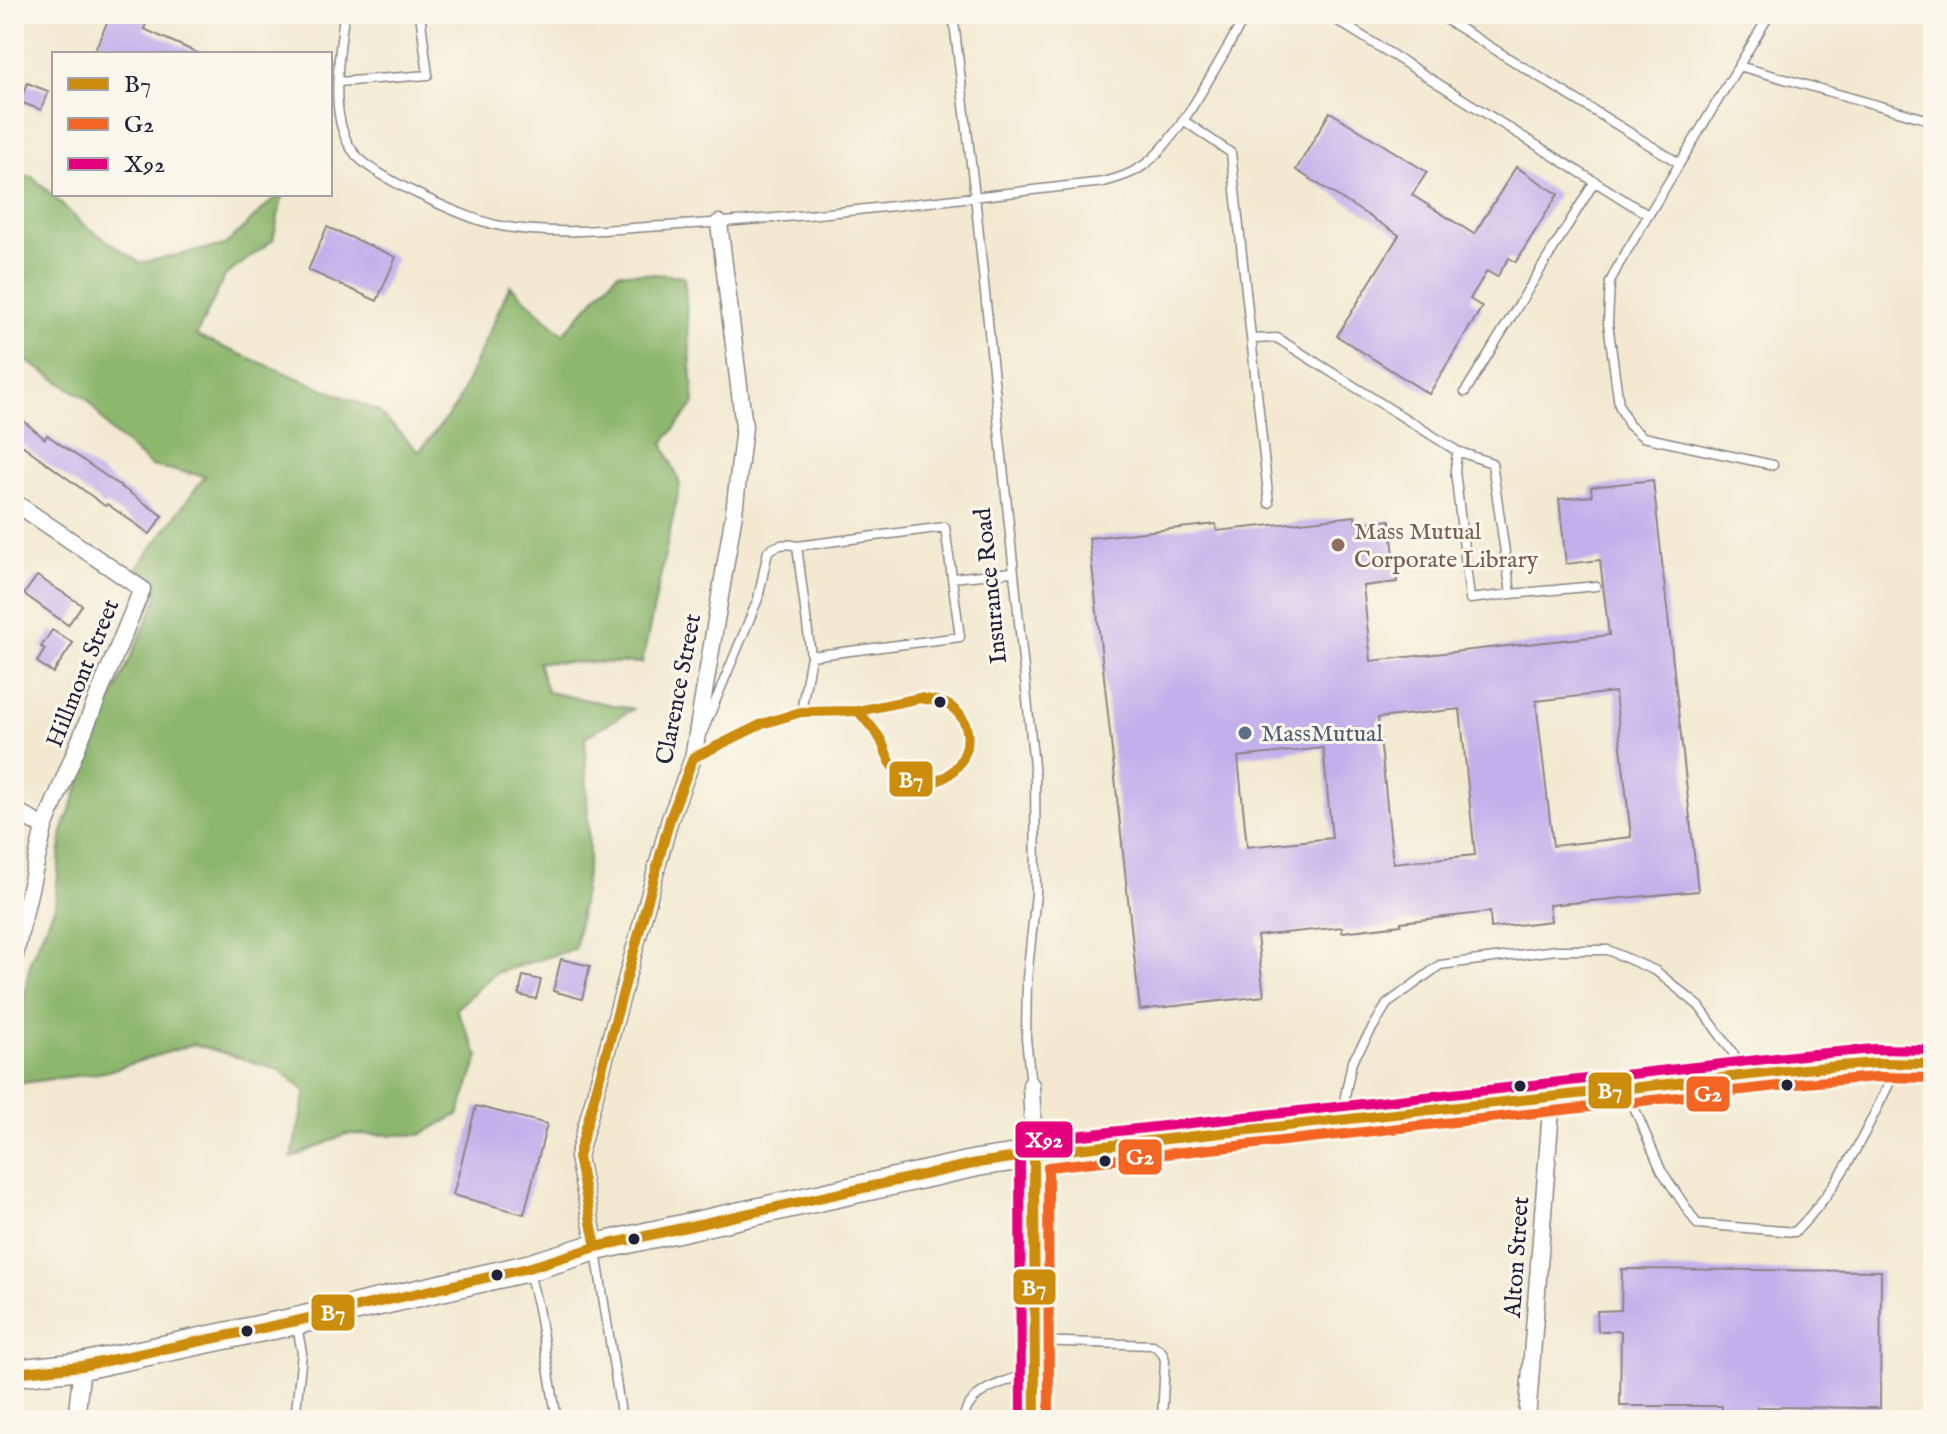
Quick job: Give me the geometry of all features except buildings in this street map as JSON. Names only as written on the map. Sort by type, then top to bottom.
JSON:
[{"type":"main road","points":[[14,1373],[82,1366],[296,1321],[528,1268],[596,1247],[966,1165],[1034,1154],[1852,1064],[1933,1064]]},
{"type":"street","name":"Clarence Street","points":[[596,1247],[578,1157],[670,819],[693,758],[734,513],[744,427],[719,223]]},
{"type":"street","name":"Hillmont Street","points":[[14,502],[142,589],[44,828],[14,959]]},
{"type":"street","points":[[14,809],[44,828]]},
{"type":"street","name":"Insurance Road","points":[[1031,1085],[1035,1420]]},
{"type":"street","name":"Alton Street","points":[[1527,1420],[1552,1097]]},
{"type":"street","points":[[76,1420],[82,1366]]},
{"type":"lane","points":[[344,14],[336,106],[342,132],[355,154],[383,177],[444,205],[498,226],[549,232],[719,223],[1104,182],[1128,175],[1147,163],[1173,136],[1247,14]]},
{"type":"lane","points":[[338,82],[428,75],[420,14]]},
{"type":"lane","name":"Insurance Road","points":[[953,14],[975,196],[1035,776],[1036,880],[1027,978],[1026,1038],[1031,1085]]},
{"type":"lane","points":[[1327,14],[1648,215]]},
{"type":"lane","points":[[1437,14],[1679,163]]},
{"type":"lane","points":[[1454,24],[1460,14]]},
{"type":"lane","points":[[1770,14],[1610,282],[1610,337],[1619,405],[1629,425],[1643,437],[1773,465]]},
{"type":"lane","points":[[1739,66],[1933,121]]},
{"type":"lane","points":[[1183,120],[1231,153],[1269,503]]},
{"type":"lane","points":[[1465,392],[1595,181]]},
{"type":"lane","points":[[1252,339],[1277,338],[1457,451],[1492,463],[1511,594]]},
{"type":"lane","points":[[1457,451],[1455,471],[1470,599],[1596,586]]},
{"type":"lane","points":[[693,758],[758,599],[768,551],[787,543],[797,546],[945,527],[960,637],[811,656]]},
{"type":"lane","points":[[797,546],[811,656],[801,712]]},
{"type":"lane","points":[[952,578],[1012,572]]},
{"type":"lane","points":[[693,758],[762,724],[801,712],[858,711],[920,698],[934,698],[958,713],[966,725],[969,739],[967,753],[961,765],[939,781],[925,783],[911,780],[899,773],[890,762],[879,737],[858,711]]},
{"type":"lane","points":[[1340,1121],[1352,1062],[1387,1004],[1440,965],[1556,950],[1608,950],[1656,971],[1699,1006],[1749,1075]]},
{"type":"lane","points":[[1627,1089],[1661,1170],[1697,1224],[1795,1232],[1816,1211],[1839,1180],[1899,1063]]},
{"type":"lane","points":[[596,1247],[622,1420]]},
{"type":"lane","points":[[528,1268],[557,1420]]},
{"type":"lane","points":[[295,1420],[302,1353],[296,1321]]},
{"type":"lane","points":[[1035,1341],[1158,1348],[1165,1360],[1162,1420]]},
{"type":"lane","points":[[963,1420],[965,1408],[990,1386],[1034,1372]]},
{"type":"green space","points":[[14,175],[33,177],[80,222],[140,263],[225,245],[277,196],[283,196],[273,240],[225,276],[196,336],[378,411],[419,452],[456,406],[510,285],[563,334],[618,272],[684,276],[694,404],[663,443],[680,484],[642,663],[538,662],[547,692],[633,709],[585,737],[589,856],[575,949],[495,973],[456,1009],[479,1056],[459,1114],[420,1135],[346,1134],[292,1158],[306,1092],[280,1070],[194,1044],[105,1072],[14,1084],[14,1053],[31,958],[55,906],[62,832],[111,701],[156,601],[157,581],[137,568],[205,476],[151,466],[111,431],[88,400],[14,353]]},
{"type":"transit line","name":"B7","points":[[920,698],[950,706],[963,719],[967,735],[966,750],[959,765],[947,776],[933,782],[916,782],[899,773],[890,762],[881,740],[858,711],[920,698]]},
{"type":"transit line","name":"B7","points":[[596,1247],[578,1157],[670,819],[693,758],[762,724],[801,712],[858,711]]},
{"type":"transit line","name":"X92","points":[[1021,1420],[1020,1154],[1022,1146],[1029,1141],[1802,1055],[1875,1049],[1933,1050]]},
{"type":"transit line","name":"B7","points":[[14,1373],[82,1366],[296,1321],[528,1268],[596,1247],[977,1163],[1058,1151],[1804,1069],[1876,1063],[1933,1064]]},
{"type":"transit line","name":"G2","points":[[1049,1420],[1048,1167],[1805,1083],[1876,1077],[1933,1078]]},
{"type":"transit line","name":"B7","points":[[1034,1154],[1035,1420]]},
{"type":"place","name":"Mass Mutual Corporate Library","points":[[1338,545]]},
{"type":"place","name":"MassMutual","points":[[1245,733]]}]
